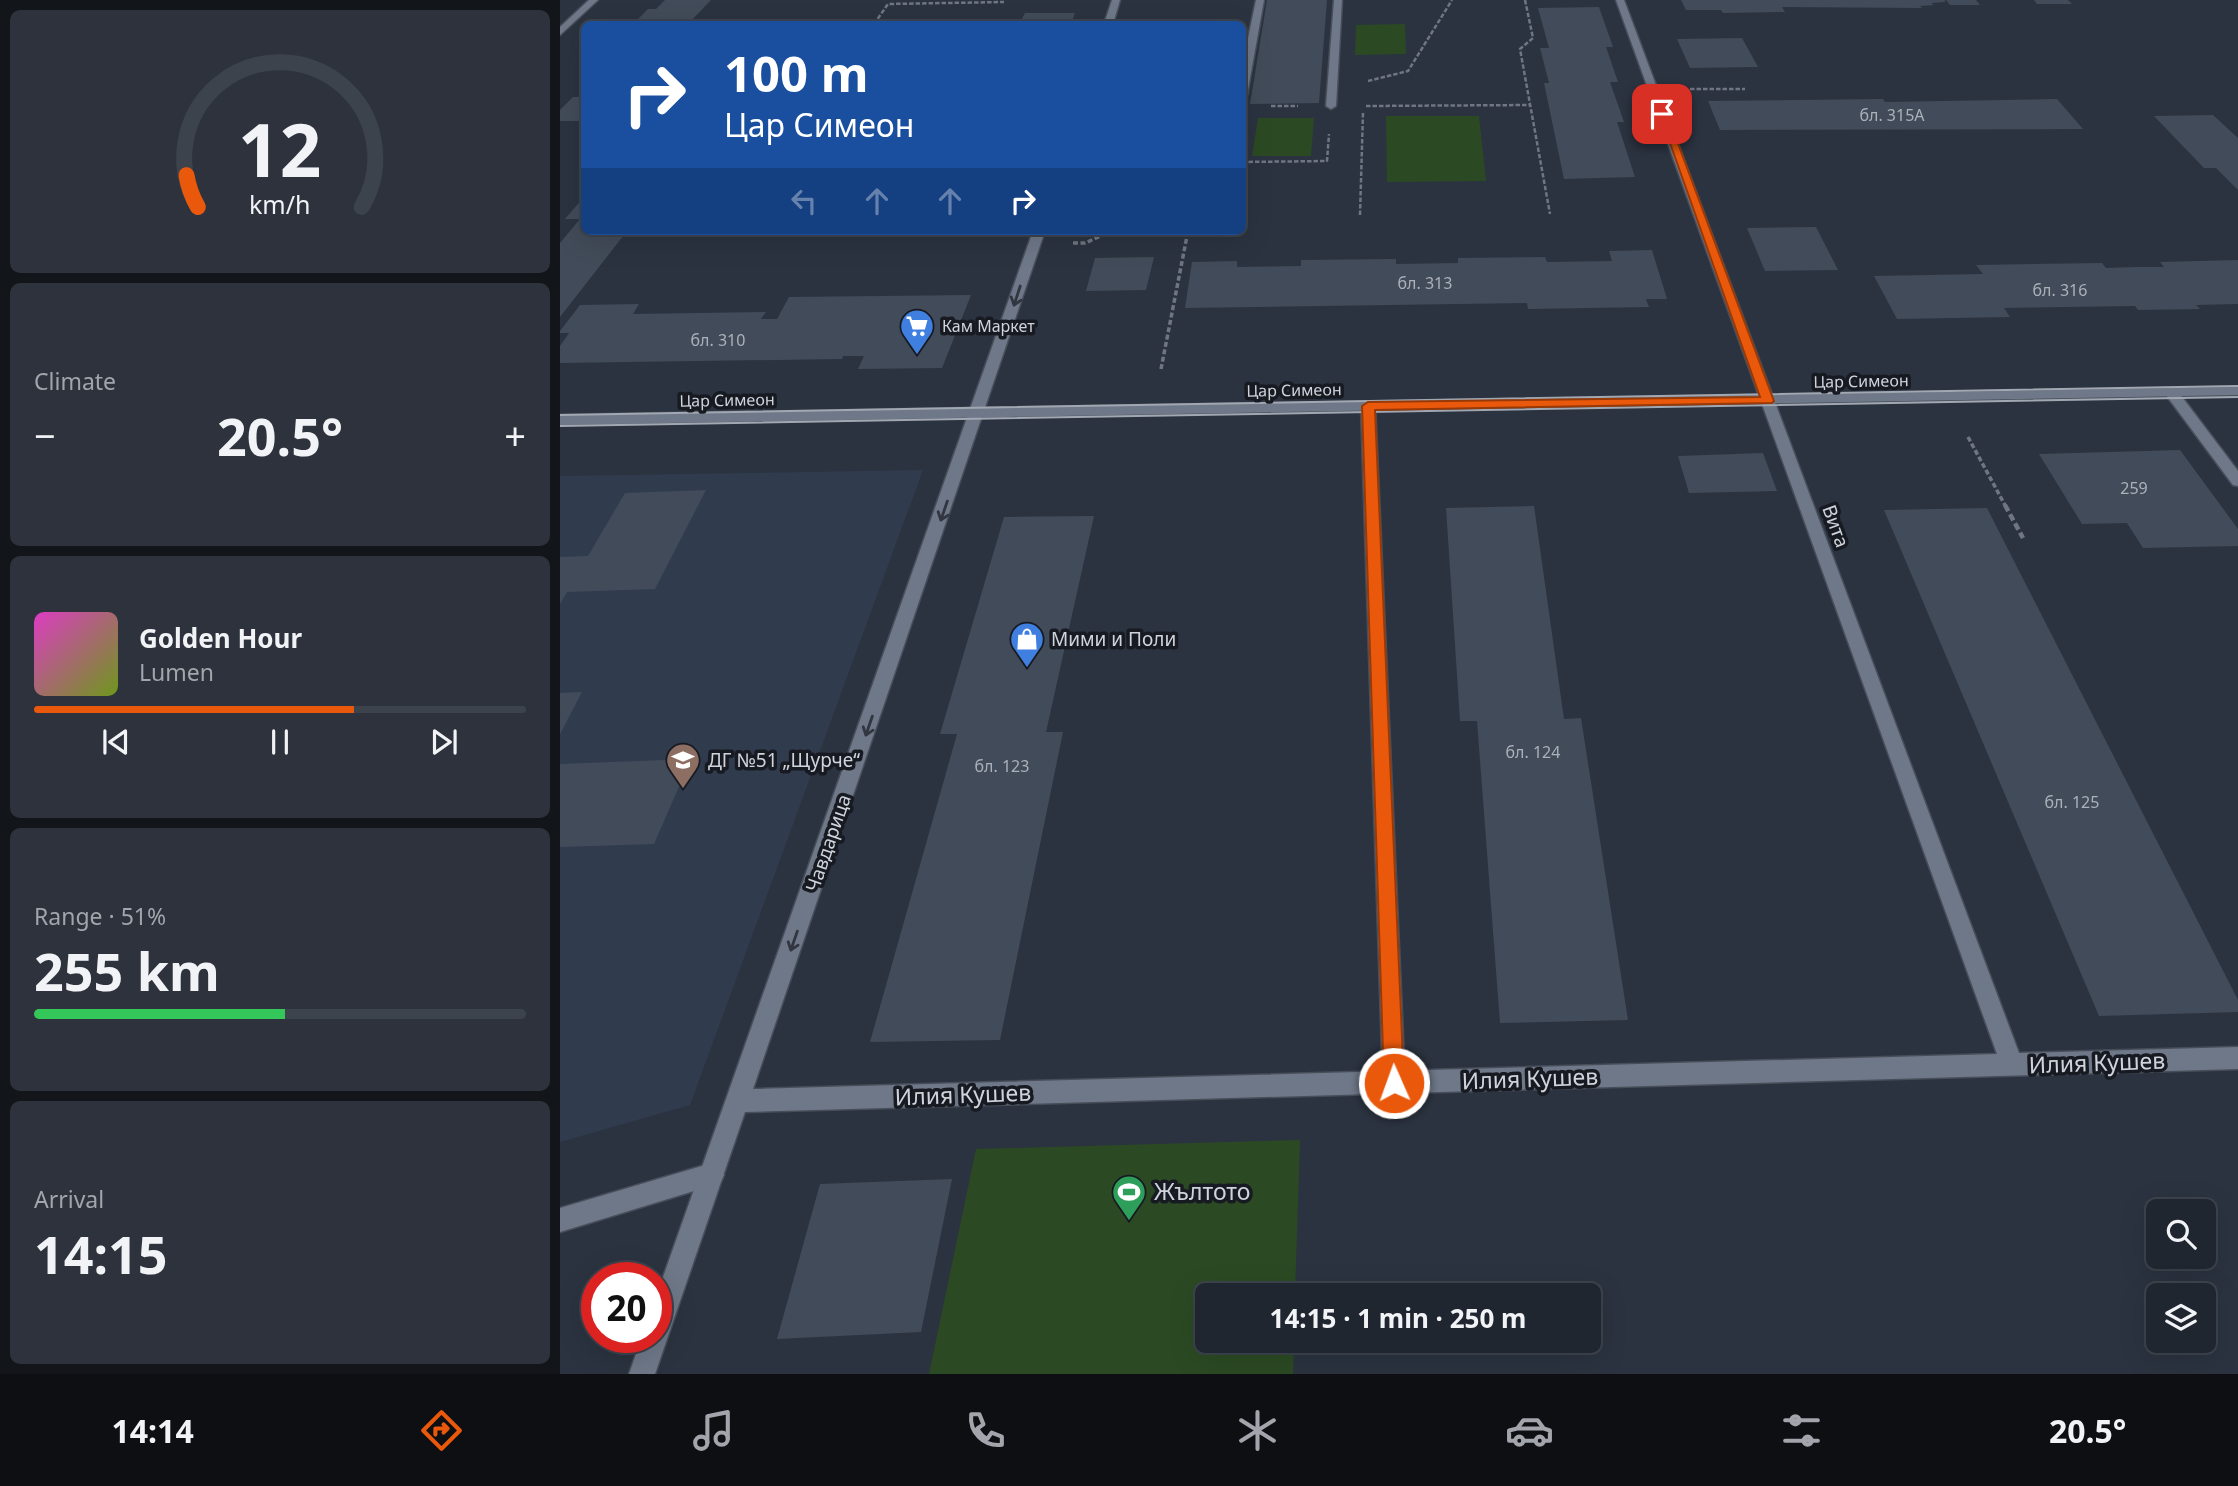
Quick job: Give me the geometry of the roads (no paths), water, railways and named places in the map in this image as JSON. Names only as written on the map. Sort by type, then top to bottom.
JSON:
[{"type":"street","points":[[560,32],[594,0]]},
{"type":"street","points":[[1109,21],[1116,0]]},
{"type":"street","points":[[1246,74],[1260,0]]},
{"type":"street","points":[[1331,106],[1338,0]]},
{"type":"street","name":"Вита","points":[[1620,0],[2013,1066]]},
{"type":"street","name":"Чавдарица","points":[[672,1290],[1038,235]]},
{"type":"street","name":"Цар Симеон","points":[[560,420],[2238,391]]},
{"type":"street","points":[[2171,392],[2238,481]]},
{"type":"street","points":[[1368,406],[1394,1083]]},
{"type":"street","name":"Илия Кушев","points":[[738,1101],[2238,1058]]},
{"type":"street","points":[[560,1220],[712,1175]]},
{"type":"street","name":"Чавдарица","points":[[642,1374],[650,1353]]},
{"type":"tram line","points":[[560,415],[2238,386]]},
{"type":"tram line","points":[[560,426],[2238,397]]},
{"type":"place","name":"Кам Маркет","points":[[917,356]]},
{"type":"place","name":"Мими и Поли","points":[[1027,669]]},
{"type":"place","name":"ДГ №51 „Щурче“","points":[[683,790]]},
{"type":"place","name":"Жълтото","points":[[1129,1222]]}]
